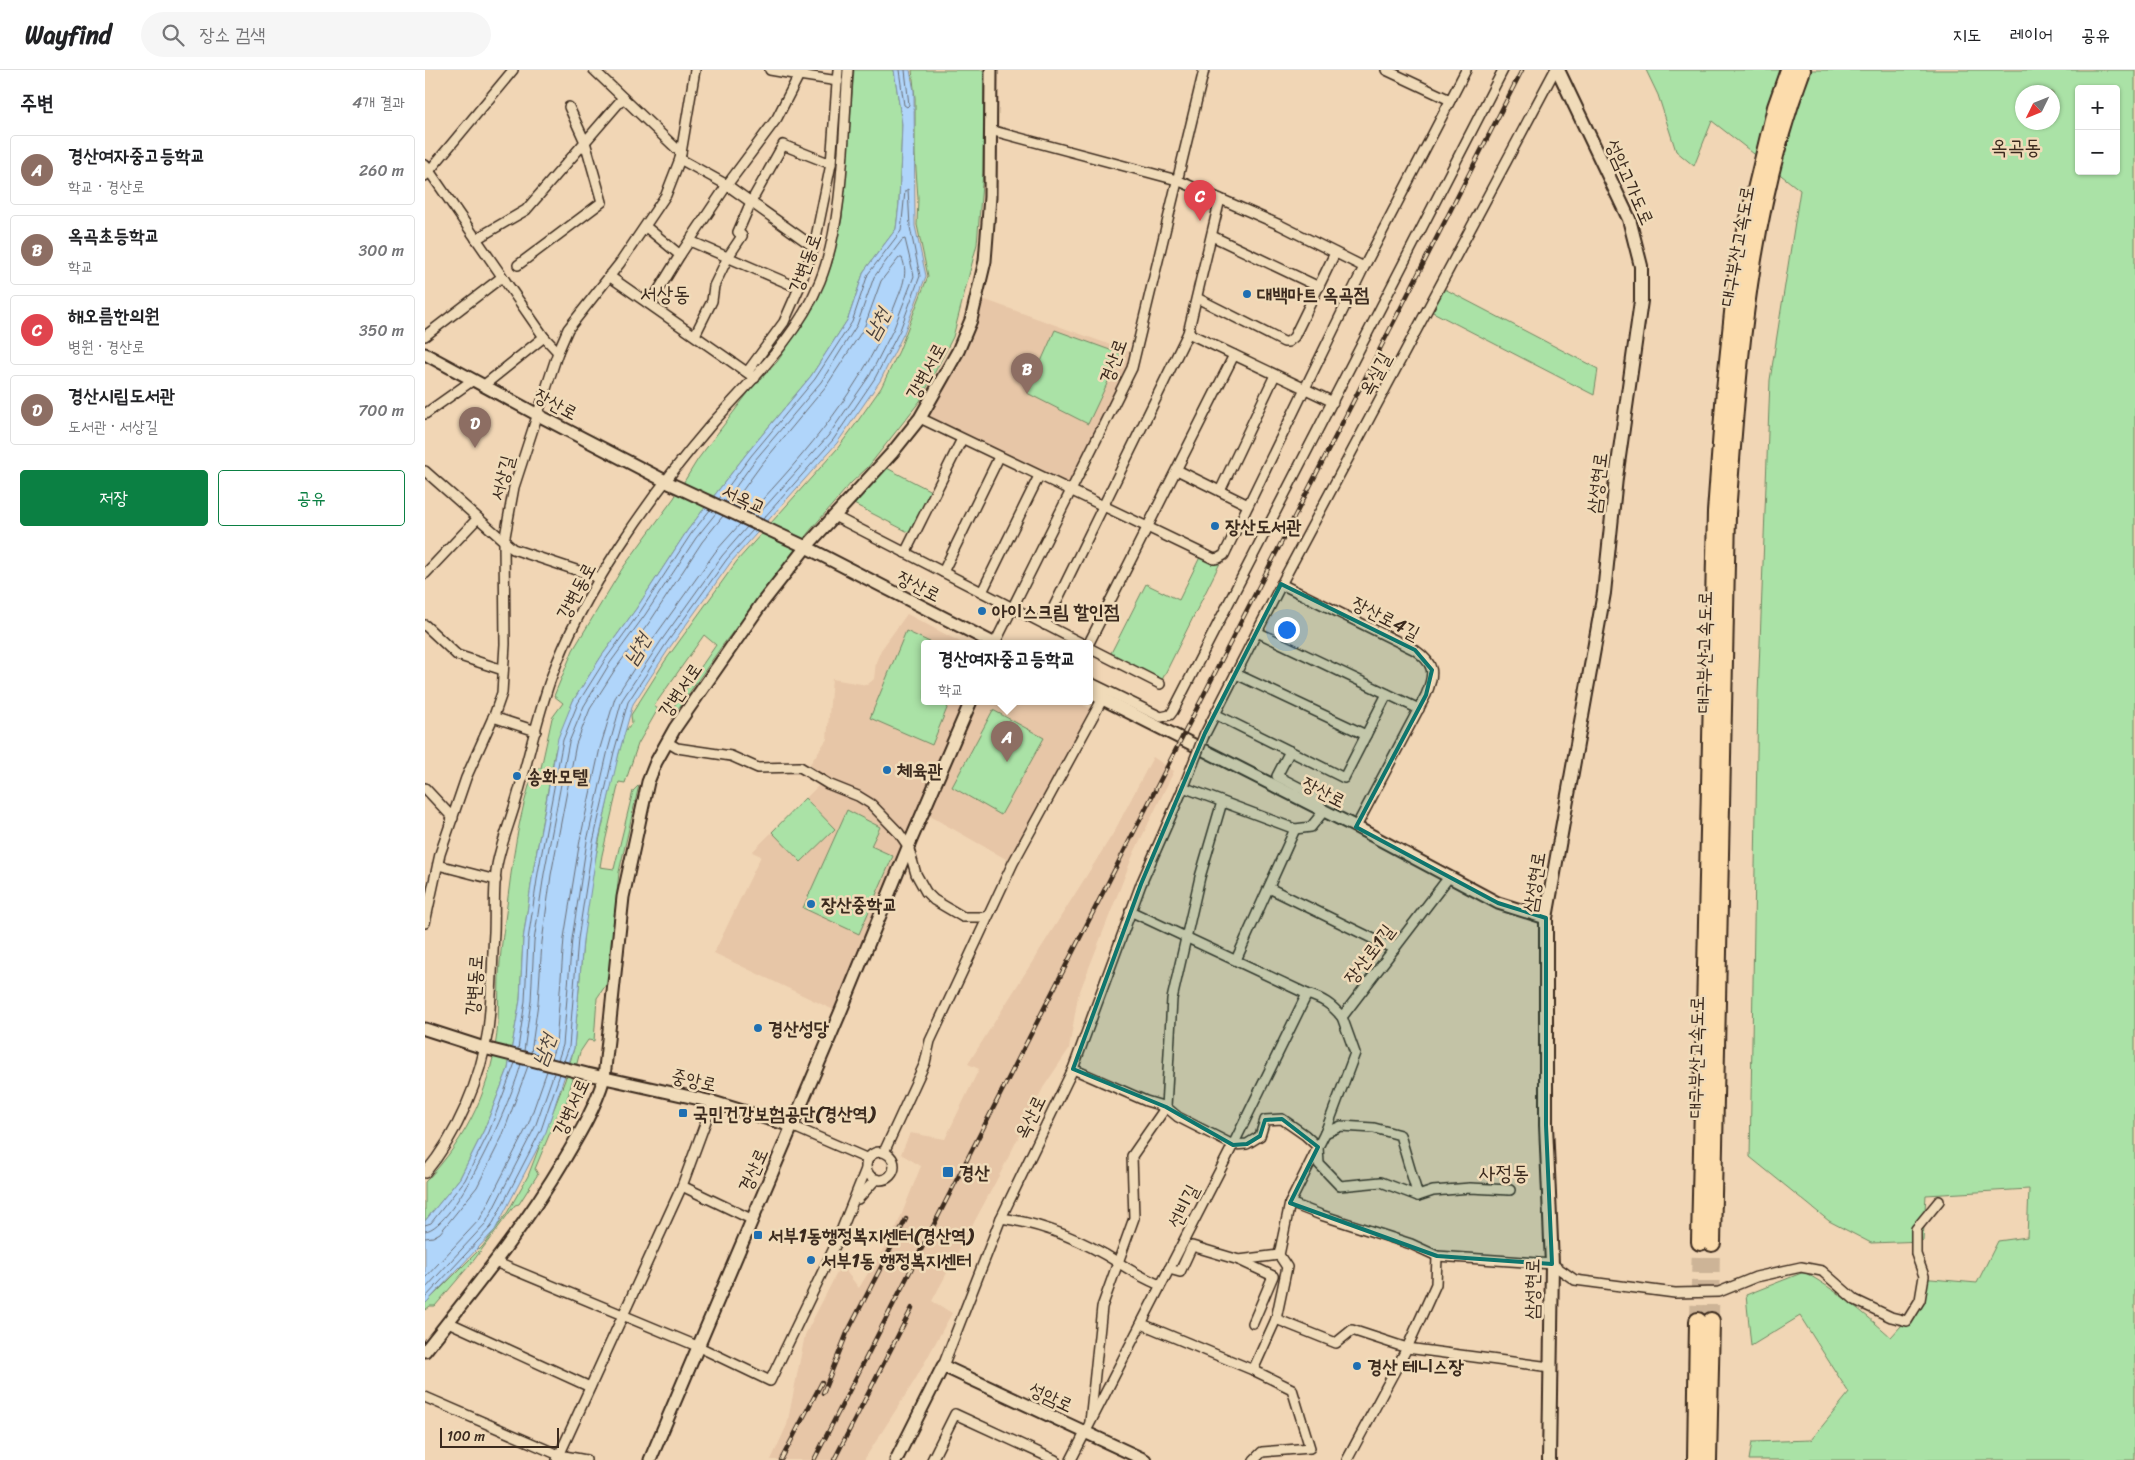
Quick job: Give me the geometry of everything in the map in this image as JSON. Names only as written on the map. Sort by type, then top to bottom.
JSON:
[{"type":"highway","name":"대구부산고속도로","points":[[1706,1243],[1721,513],[1735,395],[1749,211],[1776,107],[1789,70]]},
{"type":"highway","name":"대구부산고속도로","points":[[1744,265],[1771,166],[1802,70]]},
{"type":"highway","points":[[1695,1460],[1705,1321],[1709,1460]]},
{"type":"main road","name":"성암고가도로","points":[[1556,70],[1629,219],[1641,266],[1639,315]]},
{"type":"main road","name":"삼성현로","points":[[1549,1460],[1552,1264],[1546,1125],[1546,918],[1604,593],[1616,478],[1639,315]]},
{"type":"street","points":[[513,70],[426,171],[544,337],[558,352]]},
{"type":"street","points":[[594,70],[680,156],[727,185],[814,247]]},
{"type":"street","name":"서상길","points":[[425,923],[438,865],[465,778],[502,693],[505,598],[503,542],[514,487],[558,352],[568,329],[646,227],[667,195],[680,156],[695,70]]},
{"type":"street","points":[[770,70],[799,73],[838,81]]},
{"type":"street","points":[[748,371],[784,322],[814,247],[831,164],[838,70]]},
{"type":"street","name":"강변동로","points":[[425,1173],[445,1148],[451,1136],[474,1084],[484,1048],[490,1002],[497,866],[552,675],[600,578],[710,427],[755,378],[797,322],[816,289],[825,265],[836,220],[848,70]]},
{"type":"street","name":"강변서로","points":[[425,1351],[495,1262],[535,1205],[575,1143],[597,1100],[604,1078],[619,931],[628,873],[648,782],[667,742],[736,640],[804,546],[892,453],[919,418],[958,351],[971,320],[985,262],[990,197],[991,70]]},
{"type":"street","name":"경산로","points":[[996,640],[1132,368],[1204,70]]},
{"type":"street","points":[[1386,70],[1450,100]]},
{"type":"street","points":[[919,418],[1214,559],[1224,555],[1364,267],[1466,70]]},
{"type":"street","points":[[1093,684],[1161,717],[1170,715],[1173,711],[1503,70]]},
{"type":"street","name":"옥실길","points":[[1184,786],[1204,735],[1281,584],[1543,90],[1556,70]]},
{"type":"street","points":[[650,304],[727,185],[777,118],[799,73]]},
{"type":"street","points":[[476,240],[526,210],[623,98]]},
{"type":"street","points":[[518,265],[602,202],[585,142],[569,107]]},
{"type":"street","points":[[990,130],[1177,180],[1280,225],[1364,267]]},
{"type":"street","points":[[695,335],[712,301],[714,286],[728,257],[742,236],[738,232],[751,202],[783,145],[831,164]]},
{"type":"street","points":[[1045,625],[1188,333],[1220,199]]},
{"type":"street","points":[[646,227],[680,255]]},
{"type":"street","points":[[1211,236],[1319,287]]},
{"type":"street","points":[[690,241],[799,288]]},
{"type":"street","points":[[1197,298],[1284,342],[1288,342],[1294,337],[1335,253]]},
{"type":"street","points":[[609,276],[748,371],[755,378]]},
{"type":"street","points":[[425,336],[502,277]]},
{"type":"street","points":[[1188,333],[1333,402]]},
{"type":"street","points":[[425,414],[478,383],[544,337]]},
{"type":"street","name":"장산로","points":[[425,354],[538,415],[669,482]]},
{"type":"street","points":[[1091,640],[1234,355]]},
{"type":"street","points":[[1220,491],[1275,374]]},
{"type":"street","points":[[905,553],[962,439]]},
{"type":"street","points":[[943,572],[999,457]]},
{"type":"street","points":[[1177,470],[1248,505]]},
{"type":"street","points":[[425,471],[503,542],[521,552],[600,578]]},
{"type":"street","points":[[982,592],[1039,476]]},
{"type":"street","name":"서옥교","points":[[669,482],[804,546]]},
{"type":"street","points":[[834,516],[1075,640]]},
{"type":"street","points":[[425,574],[477,519]]},
{"type":"street","name":"장산로","points":[[804,546],[988,640]]},
{"type":"street","name":"장산로4길","points":[[1281,584],[1415,650],[1426,658],[1432,670],[1431,682],[1419,709],[1356,827]]},
{"type":"street","points":[[425,625],[457,655],[503,670]]},
{"type":"street","points":[[1257,632],[1419,709]]},
{"type":"street","points":[[1093,650],[1160,684]]},
{"type":"street","points":[[1236,674],[1365,736]]},
{"type":"street","name":"장산로","points":[[1093,694],[1325,813],[1356,827],[1498,903],[1546,918]]},
{"type":"street","points":[[1215,714],[1344,778],[1387,694]]},
{"type":"street","points":[[884,1152],[925,1062],[930,1041],[1013,863],[1103,698]]},
{"type":"street","name":"경산로","points":[[650,1460],[792,1126],[908,846],[969,705]]},
{"type":"street","points":[[493,717],[536,731]]},
{"type":"street","points":[[667,742],[677,748],[731,756],[758,768],[792,766],[804,768],[829,784],[858,796],[871,804],[899,833],[908,846],[916,874],[926,892],[934,900],[963,917],[987,917]]},
{"type":"street","points":[[1184,786],[1295,829],[1311,827],[1325,813],[1310,793],[1277,776],[1290,751]]},
{"type":"street","name":"옥산로","points":[[896,1460],[943,1366],[1001,1218],[1073,1069],[1130,910],[1184,786]]},
{"type":"street","points":[[426,791],[453,818]]},
{"type":"street","points":[[1088,1430],[1102,1307],[1134,1218],[1131,1156],[1166,1107],[1172,1000],[1185,936],[1222,802]]},
{"type":"street","points":[[1236,960],[1295,829]]},
{"type":"street","points":[[438,865],[496,880]]},
{"type":"street","name":"장산로1길","points":[[1342,1017],[1449,877]]},
{"type":"street","points":[[1269,888],[1394,949]]},
{"type":"street","points":[[1130,910],[1331,1004],[1342,1017],[1355,1054],[1325,1133],[1290,1203],[1279,1255],[1287,1267],[1276,1319],[1253,1370]]},
{"type":"street","name":"선비길","points":[[1071,1460],[1233,1145],[1307,994]]},
{"type":"street","points":[[425,1029],[484,1048]]},
{"type":"street","name":"중앙로","points":[[484,1048],[587,1074],[713,1102],[792,1126]]},
{"type":"street","points":[[1073,1069],[1166,1107],[1178,1116],[1233,1145],[1247,1144],[1260,1136],[1265,1120],[1282,1119],[1318,1147],[1319,1164],[1340,1186],[1381,1182],[1419,1196],[1433,1191],[1470,1188],[1510,1190]]},
{"type":"street","points":[[558,1458],[682,1186],[713,1102]]},
{"type":"street","points":[[792,1126],[868,1158]]},
{"type":"street","points":[[1325,1133],[1341,1126],[1374,1128],[1401,1135],[1419,1196]]},
{"type":"street","points":[[495,1262],[697,1346],[770,1380],[848,1217],[866,1169],[868,1158],[875,1153],[884,1152],[888,1154],[893,1162],[893,1171],[887,1178],[875,1179],[870,1176],[866,1169]]},
{"type":"street","points":[[848,1217],[860,1196],[875,1179]]},
{"type":"street","points":[[682,1186],[751,1219]]},
{"type":"street","points":[[1290,1203],[1321,1216],[1411,1244],[1437,1256],[1552,1264],[1575,1280],[1675,1293],[1719,1292],[1756,1277],[1801,1267],[1821,1271],[1855,1300],[1891,1318],[1907,1321],[1920,1300],[1924,1276],[1916,1254],[1916,1229],[1939,1201]]},
{"type":"street","points":[[1001,1218],[1059,1232],[1160,1285]]},
{"type":"street","points":[[1169,1269],[1180,1272],[1192,1246],[1239,1260],[1273,1276],[1253,1323]]},
{"type":"street","points":[[1239,1260],[1279,1255]]},
{"type":"street","points":[[1347,1460],[1407,1348],[1436,1284],[1437,1256]]},
{"type":"street","points":[[1276,1319],[1336,1342],[1352,1330],[1407,1348],[1550,1367]]},
{"type":"street","points":[[448,1322],[590,1386]]},
{"type":"street","points":[[1141,1324],[1253,1370],[1292,1389],[1311,1448],[1262,1452],[1255,1460]]},
{"type":"street","name":"성암로","points":[[943,1366],[1088,1430],[1145,1460]]},
{"type":"street","points":[[425,1397],[558,1458],[586,1460]]},
{"type":"street","points":[[934,1459],[955,1414],[1055,1460]]},
{"type":"highlighted area","points":[[1281,584],[1415,650],[1432,670],[1426,695],[1356,827],[1498,903],[1546,918],[1546,1125],[1552,1264],[1437,1256],[1290,1203],[1318,1147],[1282,1119],[1265,1120],[1260,1136],[1247,1144],[1233,1145],[1166,1107],[1073,1069],[1141,884],[1205,733]]},
{"type":"shaded area","points":[[977,297],[1136,354],[1070,490],[920,418],[958,351]]},
{"type":"shaded area","points":[[907,614],[956,640],[921,640],[921,705],[1083,705],[1096,711],[1013,863],[923,812],[912,838],[899,832],[908,846],[840,1013],[714,953],[761,856],[752,852],[823,781],[826,781],[810,764],[827,739],[832,679],[867,685],[874,679],[876,662],[881,650]]},
{"type":"shaded area","points":[[1153,757],[1174,771],[1133,855],[1078,996],[1069,1049],[1043,1088],[1002,1170],[932,1301],[952,1313],[915,1380],[864,1460],[771,1460],[787,1425],[805,1335],[841,1265],[859,1288],[897,1226],[921,1166],[901,1154],[910,1133],[945,1139],[979,1069],[968,1064],[1114,832]]},
{"type":"green space","points":[[854,70],[894,70],[902,124],[899,204],[896,229],[864,271],[848,319],[811,376],[747,453],[687,531],[573,701],[555,752],[533,872],[523,940],[520,1000],[508,1069],[484,1130],[460,1178],[425,1221],[425,1182],[454,1147],[466,1129],[476,1109],[491,1068],[498,1023],[501,950],[516,839],[529,785],[535,768],[541,768],[552,718],[563,703],[554,696],[573,650],[622,569],[674,498],[698,459],[751,389],[777,362],[816,304],[832,263],[842,218]]},
{"type":"green space","points":[[912,70],[984,70],[983,172],[977,244],[953,337],[920,401],[868,467],[851,483],[808,533],[722,646],[678,709],[674,706],[716,645],[704,635],[654,706],[658,709],[638,744],[625,783],[619,782],[602,855],[600,867],[614,869],[633,791],[639,785],[619,872],[608,982],[597,998],[594,1041],[588,1040],[580,1052],[564,1111],[557,1116],[535,1169],[538,1174],[519,1204],[515,1205],[474,1260],[435,1306],[430,1306],[425,1310],[425,1304],[483,1246],[507,1213],[528,1176],[565,1080],[574,1048],[584,929],[592,874],[614,771],[625,731],[632,723],[631,715],[665,661],[737,561],[837,449],[855,425],[881,388],[899,351],[928,276],[917,225],[915,98]]},
{"type":"green space","points":[[1646,70],[2135,70],[2135,1460],[1749,1460],[1752,1442],[1811,1440],[1849,1393],[1800,1316],[1751,1346],[1746,1295],[1804,1272],[1849,1302],[1891,1337],[1912,1314],[1920,1278],[1977,1283],[1998,1241],[2027,1237],[2029,1189],[1926,1195],[1923,1241],[1871,1243],[1829,1221],[1750,1157],[1758,695],[1770,380],[1800,190],[1712,121],[1694,166],[1676,151],[1658,95]]},
{"type":"green space","points":[[1439,286],[1598,369],[1594,395],[1427,309]]},
{"type":"green space","points":[[1055,330],[1121,354],[1088,424],[1027,393]]},
{"type":"green space","points":[[881,465],[935,493],[914,535],[848,501]]},
{"type":"green space","points":[[1202,553],[1214,559],[1224,555],[1160,684],[1109,657],[1146,584],[1179,600]]},
{"type":"green space","points":[[906,631],[926,640],[921,640],[921,705],[948,705],[932,745],[870,718]]},
{"type":"green space","points":[[993,710],[1044,738],[1001,815],[952,787]]},
{"type":"green space","points":[[805,798],[835,829],[801,862],[772,832]]},
{"type":"green space","points":[[847,810],[880,827],[871,846],[893,856],[859,934],[803,908]]},
{"type":"water","name":"남천","points":[[894,70],[910,70],[914,91],[915,226],[926,276],[904,333],[880,381],[837,443],[731,562],[670,647],[633,704],[619,753],[598,843],[583,940],[574,1048],[546,1132],[495,1230],[425,1304],[425,1221],[460,1178],[484,1130],[508,1069],[520,1000],[523,940],[533,872],[558,738],[573,701],[687,531],[747,453],[811,376],[848,319],[864,271],[896,229],[899,204],[902,124]]},
{"type":"tunnel","points":[[1698,1321],[1700,1242]]},
{"type":"tunnel","points":[[1711,1321],[1712,1243]]},
{"type":"railway","points":[[814,1460],[1522,70]]},
{"type":"railway","points":[[823,1393],[847,1333],[906,1219]]},
{"type":"railway","points":[[834,1460],[912,1308]]},
{"type":"railway","points":[[781,1460],[822,1382]]},
{"type":"place","name":"해오름한의원","points":[[1200,221]]},
{"type":"place","name":"대백마트 옥곡점","points":[[1247,294]]},
{"type":"place","name":"옥곡초등학교","points":[[1027,394]]},
{"type":"place","name":"경산시립도서관","points":[[475,448]]},
{"type":"place","name":"장산도서관","points":[[1215,526]]},
{"type":"place","name":"아이스크림 할인점","points":[[982,611]]},
{"type":"place","name":"경산여자중고등학교","points":[[1007,762]]},
{"type":"place","name":"체육관","points":[[887,770]]},
{"type":"place","name":"송화모텔","points":[[517,776]]},
{"type":"place","name":"장산중학교","points":[[811,904]]},
{"type":"place","name":"경산성당","points":[[758,1028]]},
{"type":"place","name":"국민건강보험공단(경산역)","points":[[683,1113]]},
{"type":"place","name":"경산","points":[[948,1172]]},
{"type":"place","name":"서부1동행정복지센터(경산역)","points":[[758,1235]]},
{"type":"place","name":"서부1동 행정복지센터","points":[[811,1260]]},
{"type":"place","name":"경산 테니스장","points":[[1357,1366]]},
{"type":"district","name":"옥곡동","points":[[2016,147]]},
{"type":"district","name":"서상동","points":[[665,294]]},
{"type":"district","name":"사정동","points":[[1504,1173]]}]
